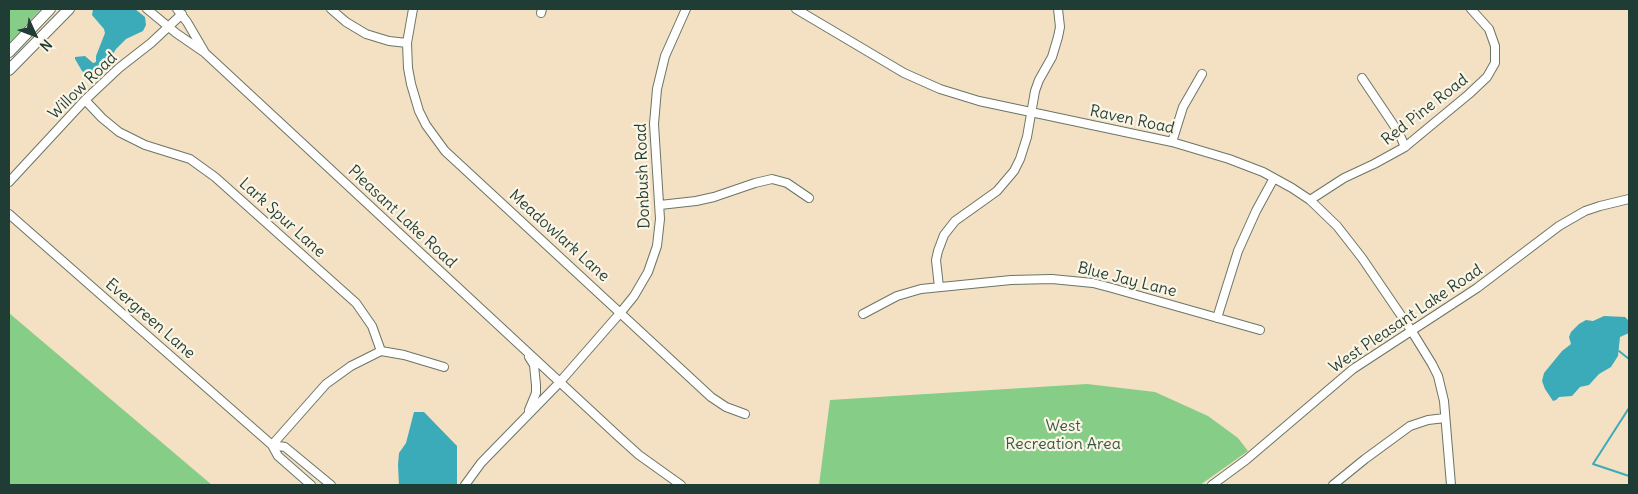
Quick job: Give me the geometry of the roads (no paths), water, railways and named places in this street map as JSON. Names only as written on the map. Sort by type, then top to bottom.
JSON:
[{"type":"main road","points":[[9,52],[50,9]]},
{"type":"main road","points":[[9,70],[69,9]]},
{"type":"street","name":"Pleasant Lake Road","points":[[147,9],[168,27],[205,52],[559,383],[639,455],[681,485]]},
{"type":"street","points":[[331,9],[346,22],[366,34],[389,41],[407,43]]},
{"type":"street","name":"Meadowlark Lane","points":[[414,9],[407,43],[408,68],[415,99],[426,125],[435,138],[451,157],[712,397],[726,407],[745,414]]},
{"type":"street","name":"Donbush Road","points":[[464,485],[481,463],[559,383],[621,312],[642,284],[653,260],[659,233],[660,205],[654,124],[657,89],[665,56],[686,9]]},
{"type":"street","name":"Raven Road","points":[[796,9],[922,82],[960,96],[1172,142],[1246,164],[1274,178],[1310,200],[1341,231],[1412,330],[1438,376],[1444,401],[1451,485]]},
{"type":"street","points":[[938,287],[936,260],[944,235],[955,221],[997,191],[1014,171],[1024,148],[1039,80],[1056,48],[1060,27],[1058,9]]},
{"type":"street","name":"Red Pine Road","points":[[1310,200],[1344,178],[1374,164],[1405,146],[1487,77],[1495,63],[1495,46],[1489,30],[1471,9]]},
{"type":"street","name":"Pleasant Lake Road","points":[[179,12],[205,52]]},
{"type":"street","name":"Willow Road","points":[[9,182],[84,100],[119,68],[151,43],[168,27],[179,12]]},
{"type":"street","points":[[1172,142],[1183,107],[1202,74]]},
{"type":"street","points":[[1362,78],[1405,146]]},
{"type":"street","name":"Lark Spur Lane","points":[[84,100],[102,118],[126,135],[145,145],[182,156],[204,168],[215,177],[356,303],[372,326],[381,351]]},
{"type":"street","points":[[1218,318],[1231,272],[1246,230],[1274,178]]},
{"type":"street","points":[[660,205],[684,203],[714,197],[772,179],[787,183],[809,198]]},
{"type":"street","name":"West Pleasant Lake Road","points":[[1212,485],[1246,460],[1353,369],[1477,288],[1572,218],[1600,206],[1629,199]]},
{"type":"street","name":"Evergreen Lane","points":[[9,214],[272,445],[278,456],[311,485]]},
{"type":"street","name":"Blue Jay Lane","points":[[863,314],[903,294],[921,289],[1032,279],[1072,280],[1112,288],[1260,330]]},
{"type":"street","points":[[524,349],[534,365],[536,385],[533,403],[525,418]]},
{"type":"street","points":[[272,445],[326,384],[352,366],[381,351],[404,355],[444,367]]},
{"type":"street","points":[[1333,485],[1410,426],[1428,420],[1445,418]]},
{"type":"street","name":"Evergreen Lane","points":[[272,445],[285,447],[331,485]]},
{"type":"water","points":[[93,9],[135,9],[145,17],[146,25],[143,31],[126,39],[116,49],[107,65],[95,70],[91,78],[82,71],[75,57],[85,56],[93,63],[96,62],[96,56],[105,33],[104,29],[92,15]]},
{"type":"water","points":[[1604,316],[1625,317],[1629,321],[1629,333],[1620,337],[1618,356],[1611,367],[1599,374],[1589,385],[1580,387],[1572,396],[1559,397],[1553,401],[1542,381],[1544,373],[1562,351],[1571,344],[1569,337],[1571,332],[1579,324],[1586,320],[1593,321]]},
{"type":"water","points":[[414,412],[424,412],[457,446],[457,485],[399,485],[399,453],[406,443]]},
{"type":"waterway","points":[[1619,351],[1629,359]]},
{"type":"waterway","points":[[1629,408],[1593,464],[1629,476]]},
{"type":"park label","name":"West Recreation Area","points":[[1063,435]]}]
